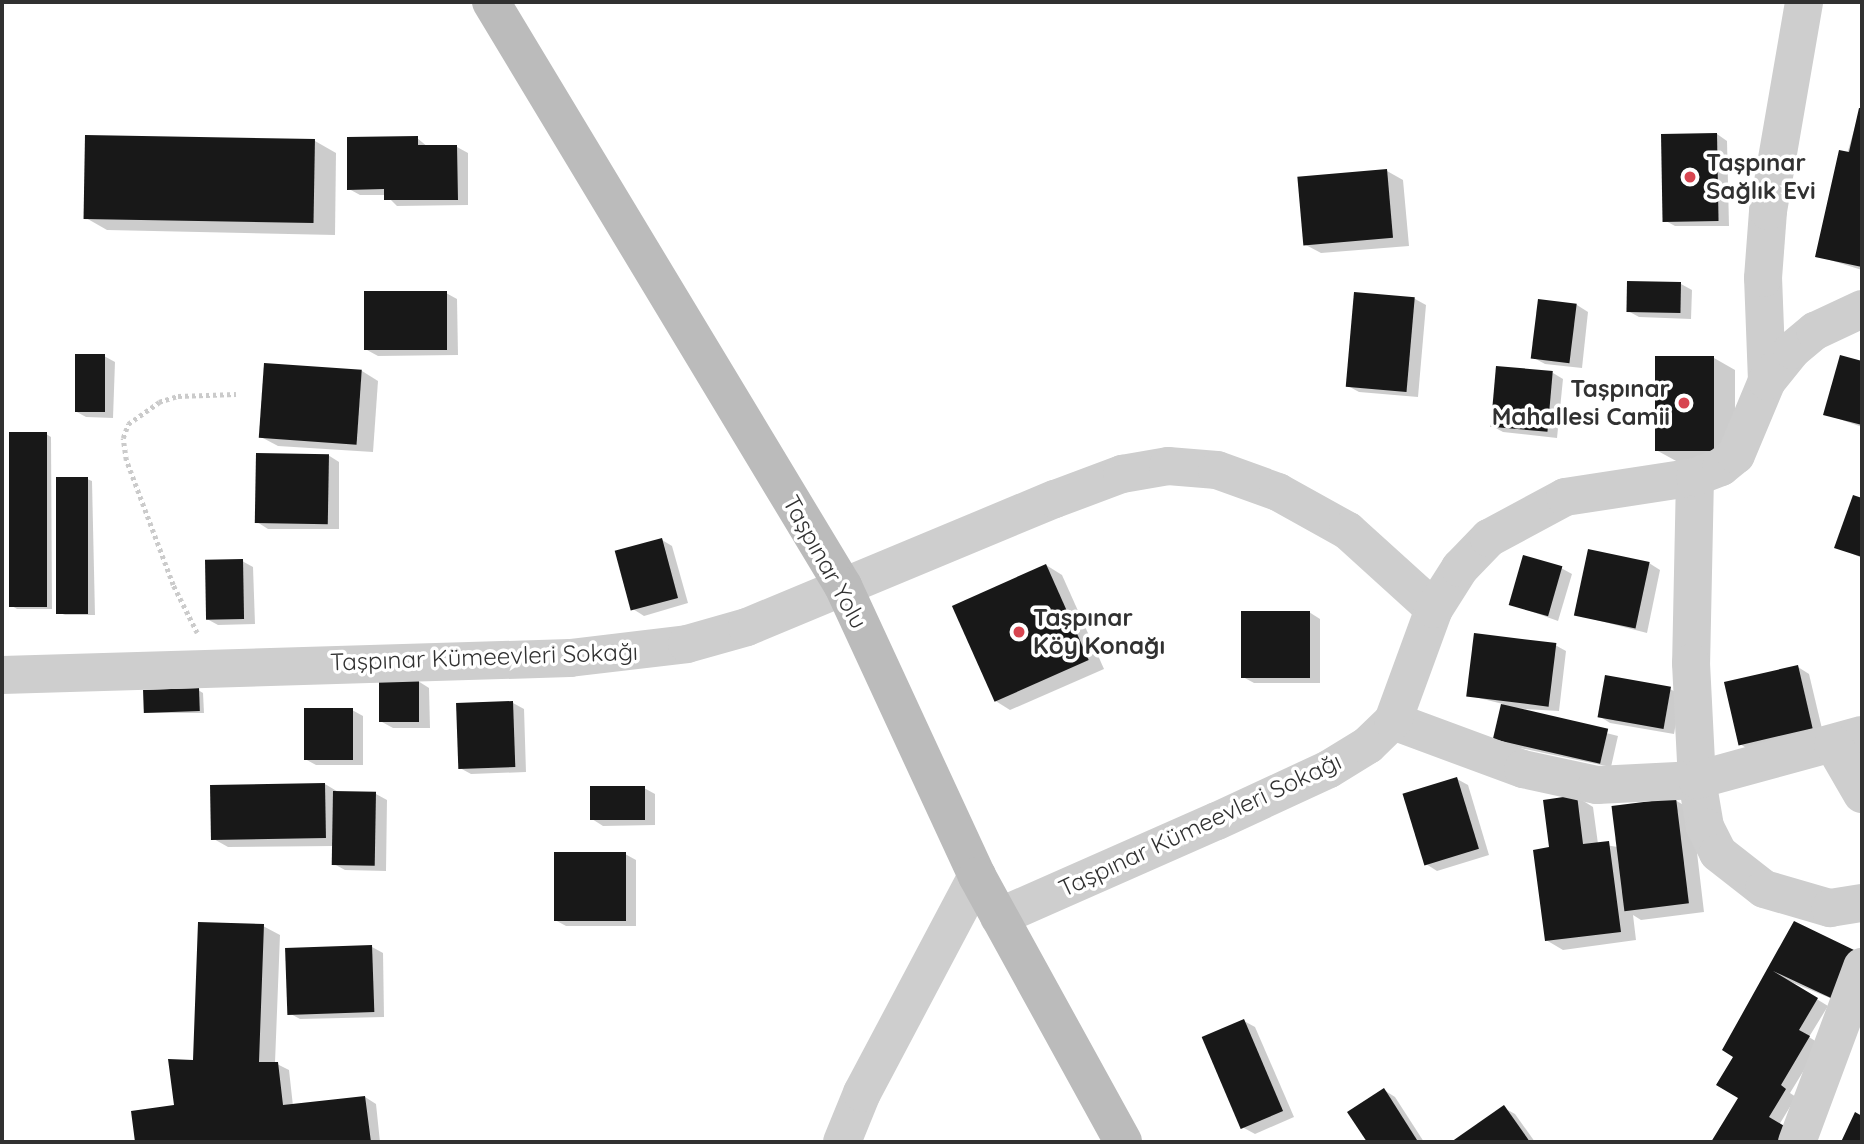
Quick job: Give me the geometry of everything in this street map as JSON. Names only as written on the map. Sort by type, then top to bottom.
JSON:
[{"type":"main road","name":"Taşpınar Yolu","points":[[491,2],[843,586],[977,876],[1123,1142]]},
{"type":"street","name":"Taşpınar Kümeevleri Sokağı","points":[[1767,381],[1763,278],[1768,211],[1804,2]]},
{"type":"street","name":"Taşpınar Kümeevleri Sokağı","points":[[999,917],[1329,769],[1368,745],[1393,721],[1434,609],[1460,568],[1489,538],[1525,516],[1565,497],[1695,477],[1736,455],[1767,381],[1815,331],[1862,309]]},
{"type":"street","name":"Taşpınar Kümeevleri Sokağı","points":[[2,675],[628,653],[687,644],[747,627],[1055,499],[1122,474],[1168,466],[1216,470],[1278,492],[1348,531],[1434,609]]},
{"type":"street","points":[[1695,477],[1691,663],[1697,780],[1705,827],[1718,853],[1740,874],[1764,889],[1830,908],[1862,903]]},
{"type":"street","points":[[1393,721],[1561,780],[1633,786],[1697,780],[1848,739],[1862,794]]},
{"type":"street","points":[[842,1142],[862,1093],[977,876]]},
{"type":"street","points":[[1797,1142],[1862,967]]},
{"type":"path","points":[[214,668],[173,586],[126,460],[123,438],[128,424],[159,402],[178,396],[236,394]]},
{"type":"building","points":[[1859,108],[1862,108],[1862,267],[1815,257],[1839,150],[1849,152]]},
{"type":"building","name":"Taşpınar Sağlık Evi","points":[[1717,133],[1719,221],[1663,222],[1661,134]]},
{"type":"building","points":[[85,135],[315,139],[313,223],[84,219]]},
{"type":"building","points":[[418,136],[418,145],[457,145],[458,200],[384,200],[384,189],[347,190],[347,137]]},
{"type":"building","points":[[1387,169],[1393,238],[1303,246],[1297,177]]},
{"type":"building","points":[[1627,281],[1681,282],[1680,313],[1626,312]]},
{"type":"building","points":[[364,291],[447,291],[447,350],[364,350]]},
{"type":"building","points":[[1354,292],[1415,297],[1406,392],[1346,387]]},
{"type":"building","points":[[1538,299],[1577,304],[1569,363],[1531,359]]},
{"type":"building","points":[[75,354],[105,354],[105,412],[75,412]]},
{"type":"building","points":[[1840,355],[1862,361],[1862,425],[1823,415]]},
{"type":"building","name":"Taşpınar Mahallesi Camii","points":[[1655,356],[1714,356],[1714,451],[1655,451]]},
{"type":"building","points":[[264,363],[362,370],[357,445],[259,438]]},
{"type":"building","points":[[1496,366],[1553,371],[1547,432],[1491,427]]},
{"type":"building","points":[[9,432],[47,432],[47,607],[9,607]]},
{"type":"building","points":[[256,453],[329,454],[328,524],[255,523]]},
{"type":"building","points":[[56,477],[88,477],[88,614],[56,614]]},
{"type":"building","points":[[1853,495],[1862,498],[1862,557],[1834,548]]},
{"type":"building","points":[[662,538],[678,598],[631,611],[615,551]]},
{"type":"building","points":[[1588,549],[1650,562],[1635,629],[1574,616]]},
{"type":"building","points":[[1523,555],[1562,566],[1548,616],[1509,605]]},
{"type":"building","points":[[243,559],[244,619],[206,620],[205,560]]},
{"type":"building","name":"Taşpınar Köy Konağı","points":[[1046,564],[1089,660],[995,702],[952,606]]},
{"type":"building","points":[[1241,611],[1310,611],[1310,678],[1241,678]]},
{"type":"building","points":[[1474,633],[1556,643],[1549,707],[1466,697]]},
{"type":"building","points":[[1798,665],[1813,728],[1739,745],[1724,682]]},
{"type":"building","points":[[1605,675],[1671,687],[1664,729],[1598,717]]},
{"type":"building","points":[[379,679],[419,679],[419,722],[379,722]]},
{"type":"building","points":[[199,688],[200,711],[144,713],[143,690]]},
{"type":"building","points":[[513,701],[515,767],[458,769],[456,703]]},
{"type":"building","points":[[1501,704],[1608,729],[1600,764],[1493,739]]},
{"type":"building","points":[[304,708],[353,708],[353,760],[304,760]]},
{"type":"building","points":[[1457,777],[1479,849],[1424,865],[1402,794]]},
{"type":"building","points":[[325,783],[326,838],[211,840],[210,785]]},
{"type":"building","points":[[590,786],[645,786],[645,820],[590,820]]},
{"type":"building","points":[[333,791],[376,792],[375,866],[332,865]]},
{"type":"building","points":[[1577,795],[1583,844],[1609,841],[1621,932],[1545,941],[1533,850],[1549,847],[1543,800]]},
{"type":"building","points":[[1676,798],[1689,903],[1624,911],[1611,806]]},
{"type":"building","points":[[554,852],[626,852],[626,921],[554,921]]},
{"type":"building","points":[[1794,921],[1854,950],[1831,998],[1773,971],[1818,998],[1799,1030],[1810,1036],[1781,1085],[1786,1089],[1769,1117],[1791,1130],[1784,1142],[1711,1142],[1738,1098],[1716,1085],[1733,1057],[1722,1050]]},
{"type":"building","points":[[198,922],[264,924],[259,1062],[278,1062],[283,1105],[365,1096],[371,1142],[135,1142],[131,1111],[174,1105],[168,1059],[193,1060]]},
{"type":"building","points":[[372,945],[374,1012],[287,1015],[285,948]]},
{"type":"building","points":[[1244,1019],[1283,1111],[1241,1129],[1202,1037]]},
{"type":"building","points":[[1384,1088],[1417,1140],[1367,1142],[1347,1112]]},
{"type":"building","points":[[1504,1105],[1530,1142],[1451,1142]]},
{"type":"building","points":[[1855,1112],[1862,1116],[1862,1142],[1841,1142]]},
{"type":"place","name":"Taşpınar Sağlık Evi","points":[[1690,177]]},
{"type":"place","name":"Taşpınar Mahallesi Camii","points":[[1684,403]]},
{"type":"place","name":"Taşpınar Köy Konağı","points":[[1019,632]]}]
